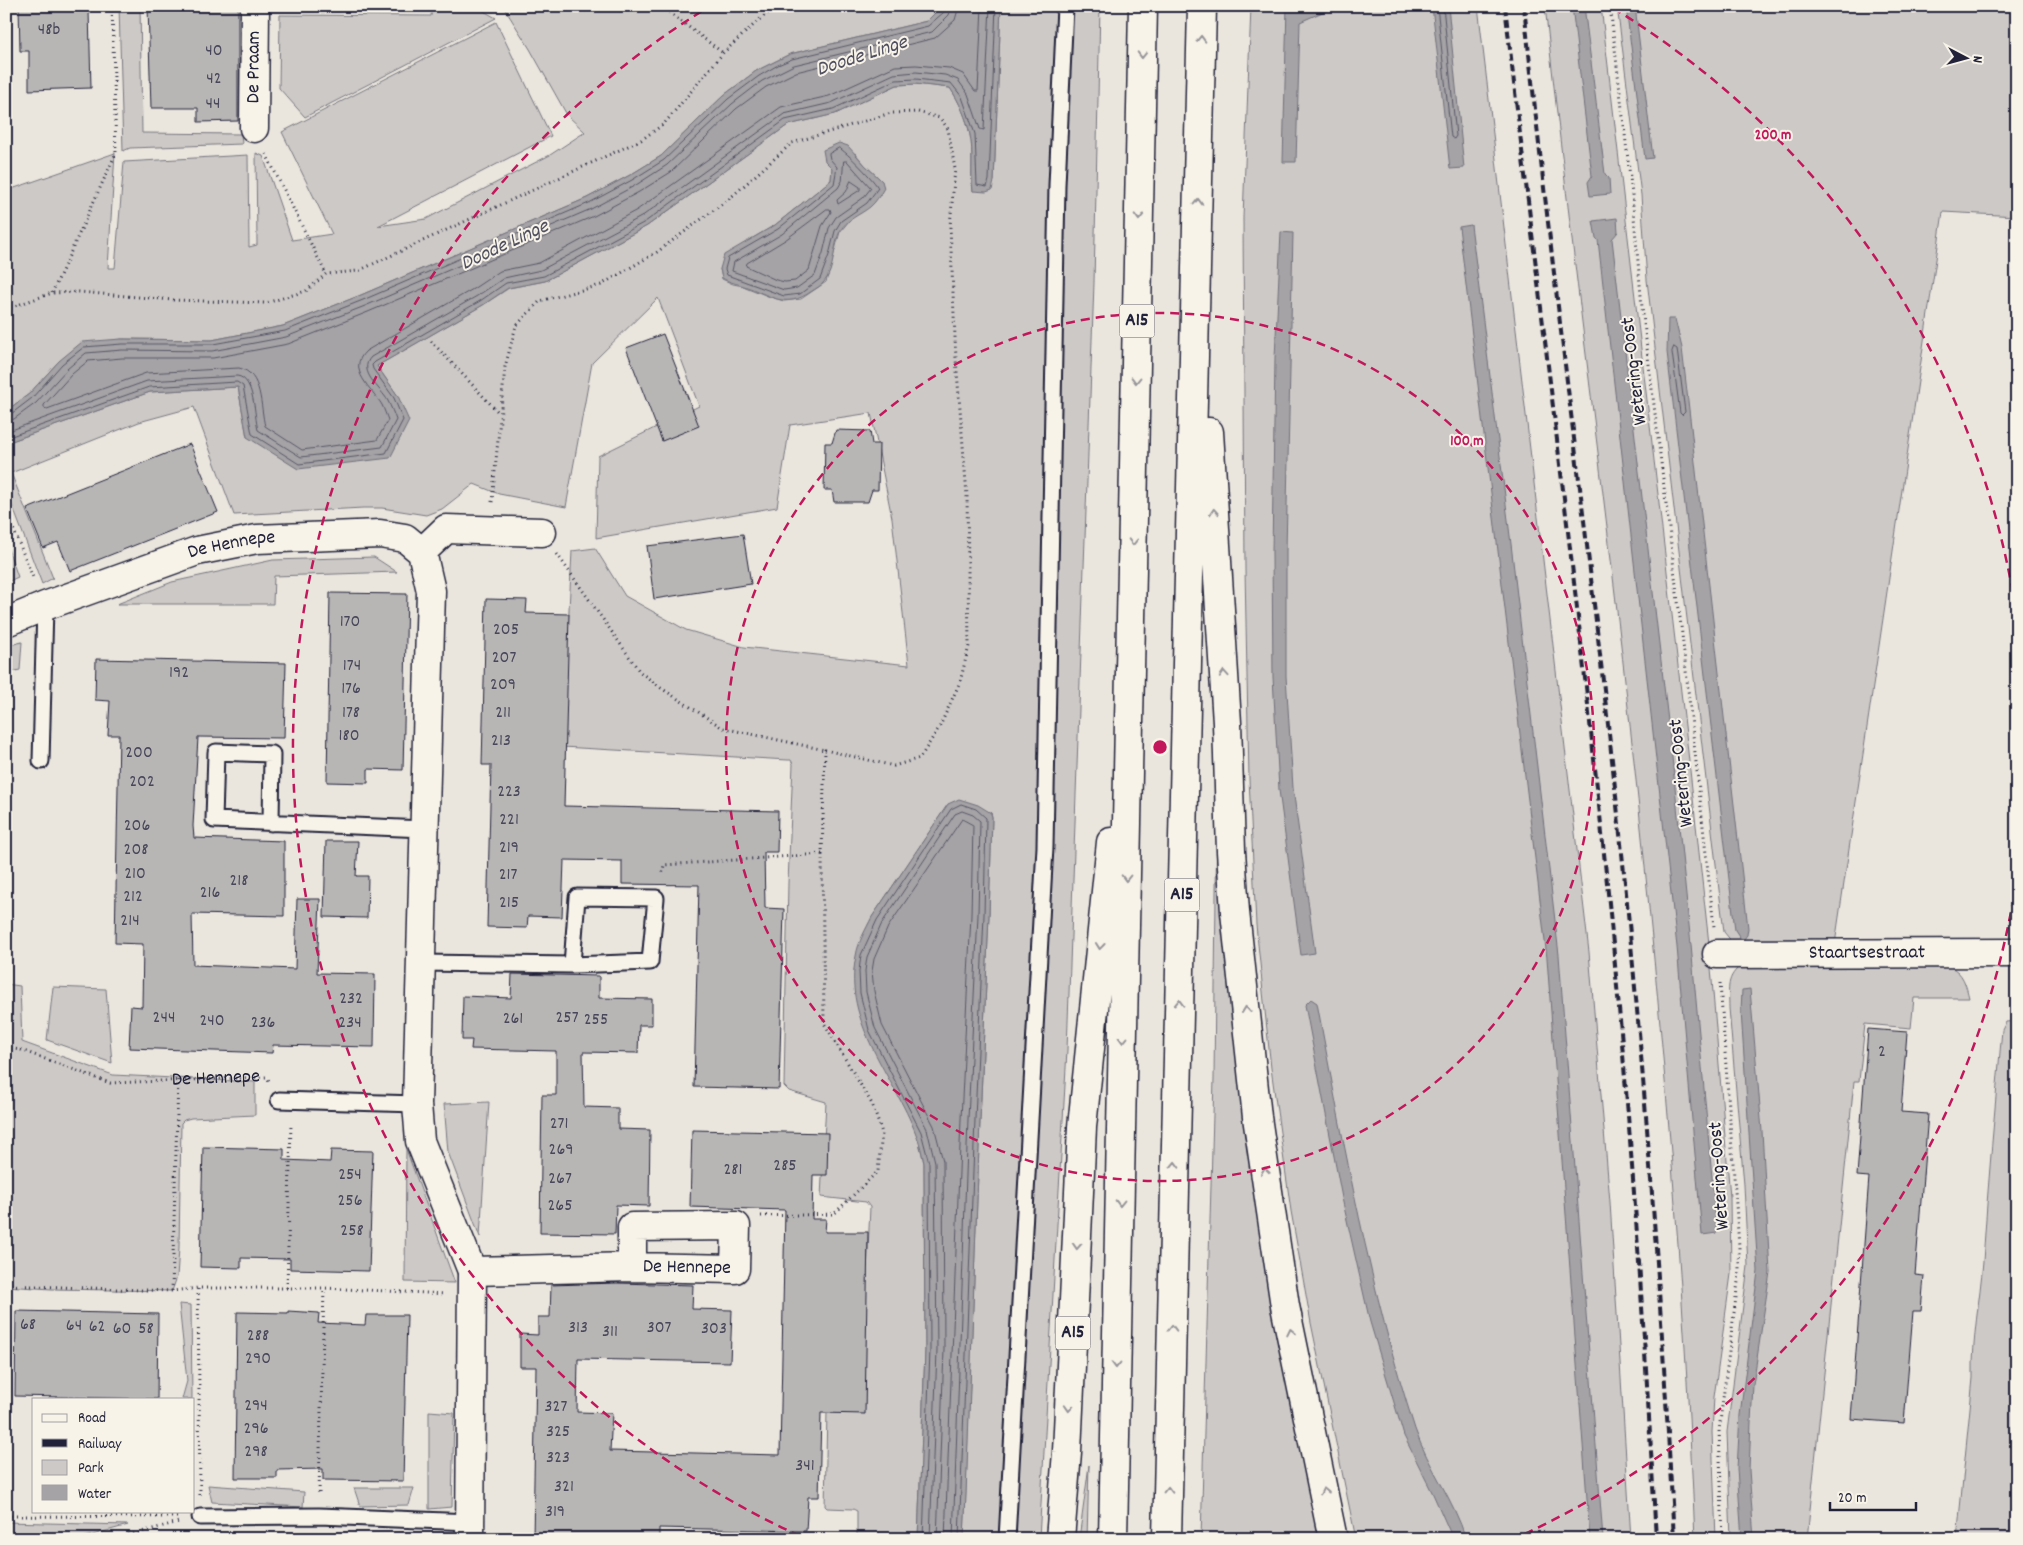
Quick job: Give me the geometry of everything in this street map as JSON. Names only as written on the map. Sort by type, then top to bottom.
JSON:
[{"type":"main road","name":"De Praam","points":[[254,128],[256,6]]},
{"type":"main road","name":"A15","points":[[1113,1539],[1143,6]]},
{"type":"main road","name":"A15","points":[[1167,1539],[1202,6]]},
{"type":"main road","name":"A15","points":[[1197,250],[1227,723],[1231,851],[1236,922],[1258,1117],[1285,1306],[1333,1539]]},
{"type":"main road","points":[[470,1530],[472,1284],[420,1141],[417,1104],[432,591],[422,552],[446,529],[542,532]]},
{"type":"main road","name":"De Hennepe","points":[[6,622],[197,551],[257,539],[380,534],[404,538],[422,552]]},
{"type":"main road","name":"A15","points":[[1060,1539],[1067,1452],[1082,1128],[1131,636]]},
{"type":"main road","name":"Staartsestraat","points":[[1717,954],[2017,953]]},
{"type":"main road","name":"De Hennepe","points":[[472,1284],[632,1267],[735,1269],[736,1226],[632,1227],[632,1267]]},
{"type":"lane","points":[[1007,1539],[1045,847],[1057,185],[1065,6]]},
{"type":"lane","points":[[40,761],[45,606]]},
{"type":"lane","points":[[271,823],[272,754],[216,752],[214,820],[271,823],[424,829]]},
{"type":"lane","points":[[421,963],[572,965],[650,962],[656,898],[576,897],[572,965]]},
{"type":"lane","points":[[285,1101],[417,1104]]},
{"type":"lane","points":[[200,1517],[319,1516],[470,1530]]},
{"type":"path","points":[[52,293],[116,153],[112,6]]},
{"type":"path","points":[[661,6],[723,53]]},
{"type":"path","points":[[6,309],[52,293],[79,292],[173,300],[266,303],[306,291],[326,274],[358,271],[641,140],[664,124],[723,53],[777,6]]},
{"type":"path","name":"Wetering-Oost","points":[[1610,6],[1632,194],[1642,307],[1681,624],[1717,954],[1739,1246],[1739,1274],[1719,1430],[1723,1539]]},
{"type":"path","points":[[490,530],[499,414],[505,367],[516,326],[540,301],[600,285],[657,252],[729,199],[792,143],[891,114],[918,112],[940,118],[948,129],[955,169],[950,226],[956,360],[967,494],[969,646],[960,682],[940,726],[920,758],[894,766],[723,728],[640,672],[542,532]]},
{"type":"path","points":[[254,128],[326,274]]},
{"type":"path","points":[[431,341],[499,414]]},
{"type":"path","points":[[6,511],[45,606]]},
{"type":"path","points":[[736,1226],[750,1216],[834,1214],[878,1171],[882,1132],[872,1104],[824,1023],[822,854],[825,750]]},
{"type":"path","points":[[656,898],[664,865],[822,854]]},
{"type":"path","name":"De Hennepe","points":[[6,1048],[21,1050],[110,1083],[267,1077],[285,1101]]},
{"type":"path","points":[[172,1292],[178,1080]]},
{"type":"path","points":[[285,1101],[286,1288]]},
{"type":"path","points":[[6,1285],[172,1292],[198,1288],[324,1288],[472,1284]]},
{"type":"path","points":[[198,1288],[200,1517]]},
{"type":"path","points":[[319,1516],[324,1288]]},
{"type":"path","points":[[6,1516],[200,1517]]},
{"type":"path","points":[[114,1539],[200,1517]]},
{"type":"green space","points":[[119,6],[140,6],[142,133],[241,134],[242,144],[130,148],[123,151]]},
{"type":"green space","points":[[432,6],[475,6],[496,18],[305,117],[279,88],[280,15],[431,16]]},
{"type":"green space","points":[[503,6],[942,6],[927,21],[790,54],[756,71],[724,95],[661,156],[587,198],[361,295],[283,326],[212,340],[121,339],[59,361],[29,394],[6,411],[6,191],[115,153],[108,268],[115,268],[124,162],[248,155],[249,247],[257,245],[256,153],[263,156],[292,240],[332,234],[282,132],[496,22],[551,136],[378,226],[426,219],[550,155],[585,132],[567,115],[530,49]]},
{"type":"green space","points":[[1001,6],[1100,6],[1094,283],[1067,1050],[1039,1539],[964,1539],[992,817],[991,813],[948,804],[872,917],[860,943],[854,971],[917,1134],[924,1163],[925,1350],[918,1539],[857,1539],[857,1511],[853,1509],[827,1508],[825,1506],[827,1411],[861,1404],[870,1207],[866,1202],[821,1197],[826,1102],[789,1091],[784,1086],[788,883],[793,764],[791,760],[562,747],[572,551],[595,548],[625,596],[686,630],[744,647],[909,665],[892,518],[871,413],[790,425],[777,507],[596,538],[598,456],[699,406],[658,298],[592,363],[566,507],[499,494],[474,484],[442,509],[426,515],[382,508],[363,508],[234,515],[194,407],[139,422],[11,473],[53,578],[42,584],[6,489],[6,443],[150,392],[238,387],[247,437],[398,396],[377,366],[509,288],[545,281],[647,226],[788,125],[835,114],[897,85],[915,84],[950,88],[962,110],[969,129],[972,149],[973,191],[994,181]],"holes":[[[855,153],[882,181],[840,232],[826,282],[801,299],[784,301],[722,279],[720,269],[751,239],[775,225],[831,180],[832,168]]]},
{"type":"green space","points":[[1251,6],[1478,6],[1589,952],[1610,1202],[1631,1539],[1356,1539],[1311,1323],[1291,1211],[1271,1068],[1256,925],[1249,779],[1245,570],[1243,218]]},
{"type":"green space","points":[[1545,6],[1601,6],[1687,743],[1709,944],[1730,1197],[1731,1274],[1714,1397],[1712,1432],[1716,1539],[1695,1539],[1678,1243],[1653,948],[1623,659]]},
{"type":"green space","points":[[1617,6],[2017,6],[2017,216],[1943,212],[1835,944],[1733,943],[1724,932],[1647,280],[1641,195]]},
{"type":"green space","points":[[6,543],[18,577],[7,582],[6,581]]},
{"type":"green space","points":[[374,557],[397,572],[274,576],[273,604],[117,604],[172,582],[273,560]]},
{"type":"green space","points":[[22,642],[20,670],[6,673],[6,646]]},
{"type":"green space","points":[[1217,802],[1328,1539],[1201,1539],[1214,1079]]},
{"type":"green space","points":[[1743,964],[1950,967],[1961,976],[1969,998],[1914,998],[1911,1028],[1865,1024],[1859,1081],[1854,1081],[1807,1539],[1731,1539],[1727,1432],[1748,1266],[1744,1185],[1729,1008],[1729,983],[1733,974]]},
{"type":"green space","points":[[6,984],[20,986],[22,1042],[113,1075],[255,1082],[255,1115],[191,1118],[181,1123],[179,1248],[177,1277],[172,1291],[51,1289],[6,1286]]},
{"type":"green space","points":[[53,987],[106,989],[112,1063],[47,1040]]},
{"type":"green space","points":[[2017,1021],[2017,1539],[1957,1539],[1973,1378],[1975,1334],[1983,1261],[2002,1030],[2006,1022]]},
{"type":"green space","points":[[489,1102],[480,1237],[448,1152],[444,1104]]},
{"type":"green space","points":[[406,1149],[455,1283],[405,1282]]},
{"type":"green space","points":[[179,1304],[191,1305],[192,1398],[182,1398],[187,1381]]},
{"type":"green space","points":[[429,1411],[454,1413],[452,1507],[429,1509]]},
{"type":"green space","points":[[1089,1465],[1087,1539],[1079,1539]]},
{"type":"green space","points":[[208,1485],[304,1492],[303,1507],[212,1502]]},
{"type":"green space","points":[[354,1488],[414,1488],[409,1505],[360,1506]]},
{"type":"green space","points":[[6,1522],[128,1525],[78,1539],[6,1539]]},
{"type":"water","name":"Doode Linge","points":[[942,6],[1001,6],[994,181],[992,190],[986,192],[973,191],[972,149],[969,129],[962,110],[950,88],[915,84],[897,85],[835,114],[788,125],[647,226],[545,281],[508,288],[483,305],[377,366],[398,396],[409,421],[390,458],[298,469],[247,437],[238,387],[150,392],[6,443],[6,411],[29,394],[59,361],[82,342],[121,339],[212,340],[283,326],[361,295],[587,198],[630,175],[661,156],[724,95],[756,71],[790,54],[927,21]]},
{"type":"water","points":[[1287,6],[1336,6],[1300,22],[1296,162],[1283,162]]},
{"type":"water","points":[[1432,6],[1448,6],[1464,168],[1450,169]]},
{"type":"water","points":[[1572,6],[1584,6],[1605,174],[1609,178],[1610,194],[1590,196],[1588,182],[1592,176]]},
{"type":"water","points":[[1626,6],[1635,6],[1653,158],[1645,159]]},
{"type":"water","points":[[839,143],[848,146],[882,181],[884,188],[872,205],[850,220],[840,231],[830,271],[823,283],[802,297],[785,300],[777,299],[722,278],[720,269],[724,255],[775,225],[831,180],[832,168],[825,161],[823,150]]},
{"type":"water","points":[[1617,218],[1618,232],[1612,239],[1671,747],[1717,1233],[1702,1235],[1677,947],[1598,240],[1593,221]]},
{"type":"water","points":[[1471,225],[1511,544],[1559,955],[1603,1539],[1590,1539],[1547,958],[1459,227]]},
{"type":"water","points":[[1281,232],[1293,233],[1286,551],[1286,676],[1293,788],[1315,953],[1301,955],[1279,790],[1273,677],[1272,553],[1275,358]]},
{"type":"water","points":[[1668,319],[1675,319],[1682,348],[1748,928],[1744,939],[1741,939],[1735,930],[1667,352]]},
{"type":"water","points":[[959,799],[978,805],[991,813],[992,817],[964,1539],[918,1539],[925,1350],[924,1163],[919,1141],[907,1112],[863,1026],[856,1004],[854,980],[857,951],[872,917],[948,804]]},
{"type":"water","points":[[1750,989],[1762,1131],[1770,1272],[1753,1385],[1749,1470],[1754,1539],[1742,1539],[1737,1469],[1740,1415],[1758,1271],[1741,1011],[1742,990]]},
{"type":"water","points":[[1311,999],[1317,1003],[1359,1217],[1384,1324],[1399,1377],[1420,1443],[1455,1511],[1466,1539],[1453,1539],[1404,1436],[1370,1322],[1342,1198],[1305,1005]]},
{"type":"building","points":[[19,6],[83,6],[83,11],[89,11],[91,88],[29,90],[29,51],[20,51]]},
{"type":"building","points":[[148,6],[238,6],[238,121],[198,122],[198,108],[151,108]]},
{"type":"building","points":[[663,334],[699,426],[662,441],[626,348]]},
{"type":"building","points":[[836,430],[870,431],[872,444],[879,444],[878,490],[872,490],[868,502],[834,502],[832,490],[824,490],[825,443],[832,443]]},
{"type":"building","points":[[190,444],[218,512],[70,571],[58,542],[43,548],[27,509]]},
{"type":"building","points":[[743,534],[751,584],[654,599],[647,546]]},
{"type":"building","points":[[330,593],[407,594],[403,770],[368,769],[368,783],[327,782]]},
{"type":"building","points":[[486,599],[527,600],[526,613],[569,614],[564,806],[778,811],[777,852],[764,852],[765,908],[784,909],[779,1089],[694,1087],[699,885],[622,884],[622,861],[564,860],[562,917],[528,916],[527,928],[487,927],[491,765],[482,765]]},
{"type":"building","points":[[96,659],[286,663],[284,738],[198,737],[193,826],[194,838],[284,841],[284,916],[192,914],[193,965],[295,969],[297,899],[320,899],[317,973],[375,974],[374,1047],[273,1045],[272,1053],[129,1048],[131,1006],[142,1007],[143,944],[115,943],[119,735],[108,735],[110,701],[95,700]]},
{"type":"building","points":[[326,841],[358,841],[356,876],[368,876],[367,918],[324,917]]},
{"type":"building","points":[[512,974],[599,976],[599,998],[652,999],[652,1025],[639,1025],[638,1053],[583,1052],[584,1107],[618,1108],[618,1129],[650,1130],[649,1206],[616,1205],[615,1234],[540,1233],[542,1095],[556,1095],[556,1051],[471,1049],[472,1040],[462,1040],[463,996],[511,998]]},
{"type":"building","points":[[1868,1029],[1907,1032],[1901,1112],[1928,1114],[1915,1275],[1924,1276],[1921,1311],[1913,1311],[1904,1423],[1851,1419],[1869,1177],[1857,1176]]},
{"type":"building","points":[[692,1130],[828,1133],[827,1175],[813,1175],[812,1219],[826,1219],[825,1232],[868,1232],[865,1414],[821,1413],[819,1497],[808,1497],[806,1531],[659,1528],[659,1539],[533,1539],[536,1367],[520,1367],[520,1334],[538,1335],[538,1317],[550,1317],[551,1285],[617,1283],[693,1285],[692,1309],[732,1310],[730,1362],[578,1359],[577,1412],[612,1413],[610,1451],[780,1455],[785,1210],[690,1207]]},
{"type":"building","points":[[203,1147],[284,1149],[284,1160],[330,1162],[331,1150],[373,1151],[369,1271],[290,1269],[290,1259],[241,1258],[241,1268],[200,1267]]},
{"type":"building","points":[[16,1311],[158,1314],[157,1398],[15,1396]]},
{"type":"building","points":[[288,1311],[319,1313],[318,1323],[365,1325],[366,1315],[407,1315],[403,1481],[323,1480],[323,1469],[277,1470],[277,1478],[235,1478],[237,1312],[288,1313]]},
{"type":"railway","points":[[1505,6],[1575,592],[1613,944],[1638,1241],[1656,1539]]},
{"type":"railway","points":[[1524,6],[1612,760],[1632,954],[1656,1247],[1674,1539]]}]
